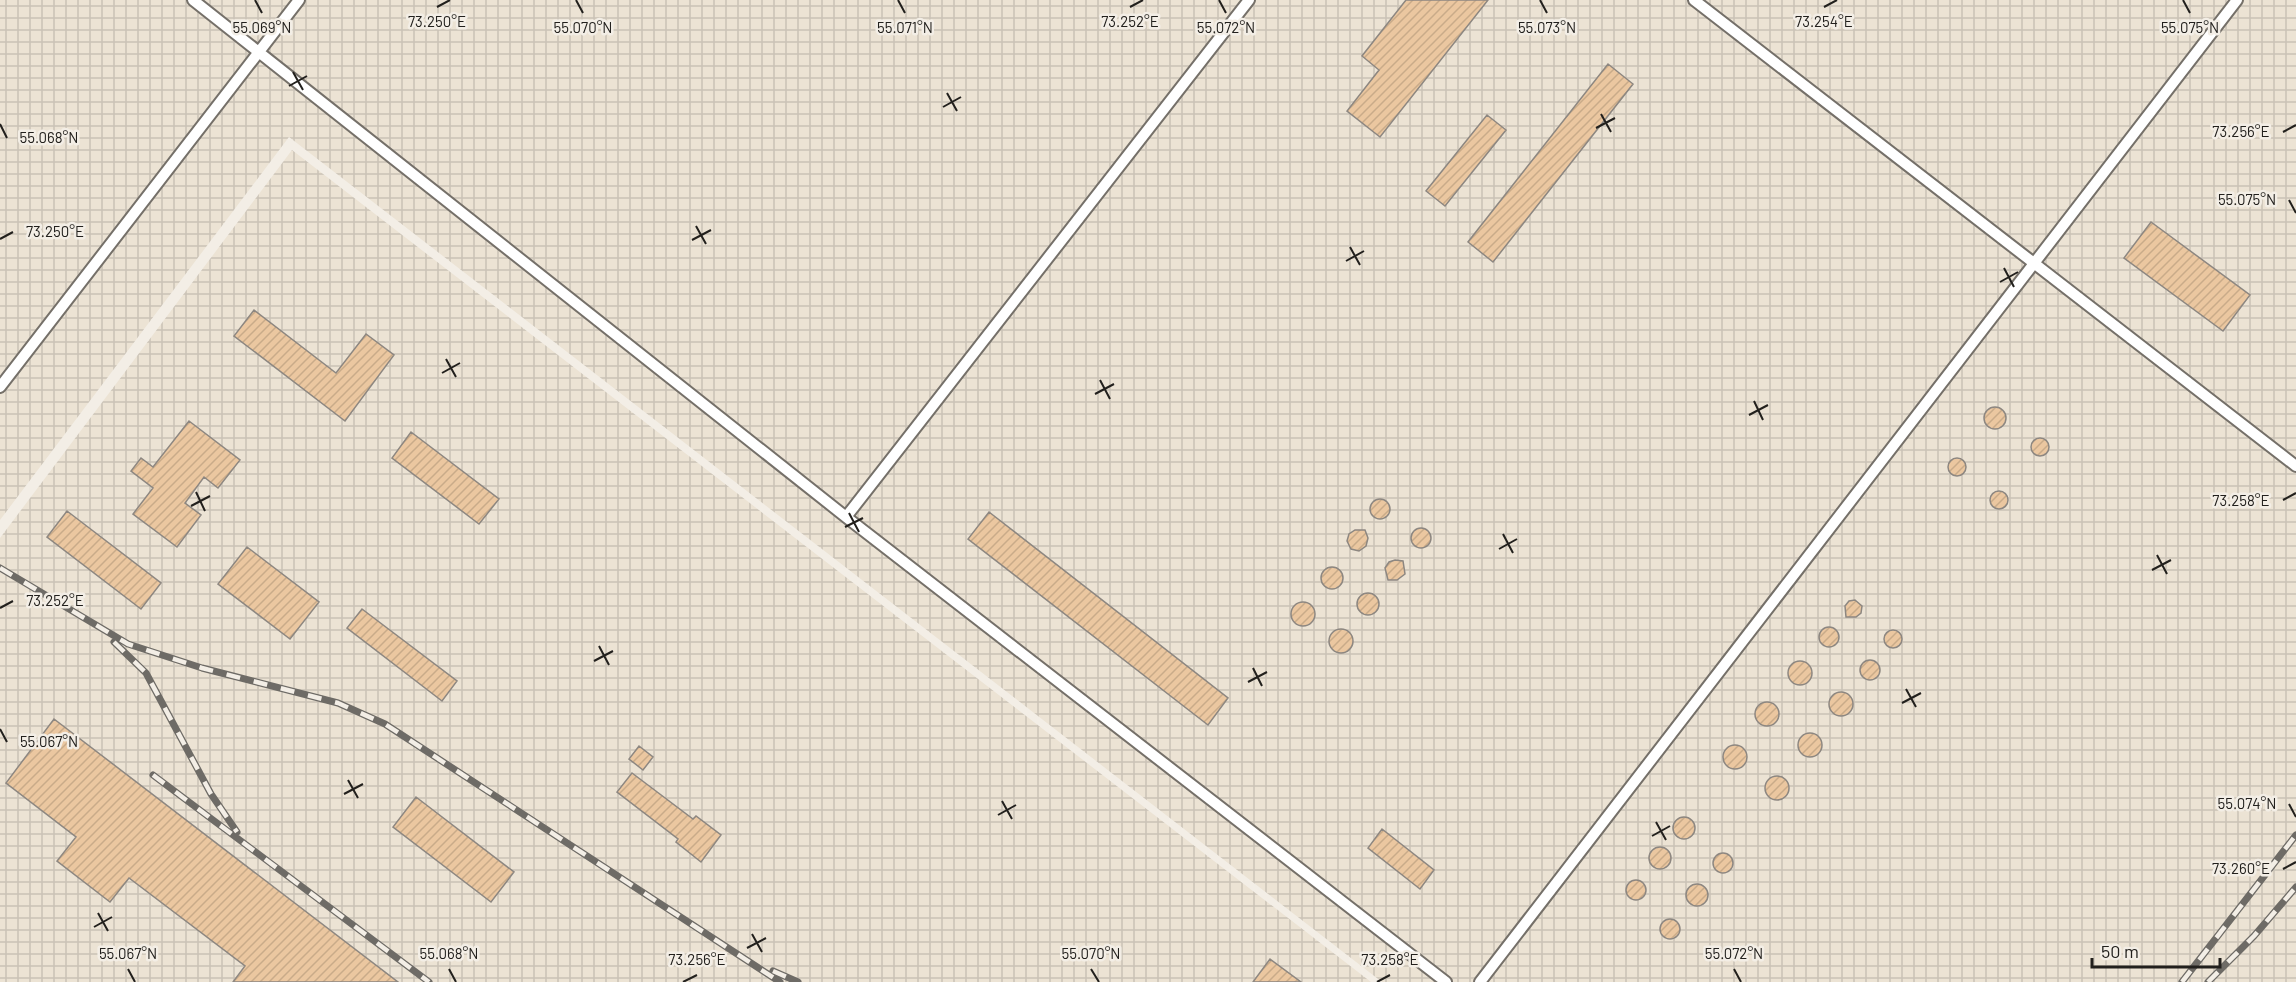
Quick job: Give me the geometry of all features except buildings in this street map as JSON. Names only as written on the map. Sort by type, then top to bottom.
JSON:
[{"type":"lane","points":[[193,0],[846,517],[1446,982]]},
{"type":"lane","points":[[0,387],[299,0]]},
{"type":"lane","points":[[846,517],[1249,0]]},
{"type":"lane","points":[[1694,0],[2296,466]]},
{"type":"lane","points":[[1480,982],[2237,0]]},
{"type":"shaded area","points":[[0,0],[2296,0],[2296,982],[1382,982],[289,137],[0,520]]},
{"type":"shaded area","points":[[292,150],[1371,982],[0,982],[0,538]]},
{"type":"railway","points":[[0,568],[128,644],[202,668],[338,703],[385,724],[780,982]]},
{"type":"railway","points":[[114,642],[146,673],[211,794],[237,832]]},
{"type":"railway","points":[[153,775],[429,982]]},
{"type":"railway","points":[[2182,982],[2296,835]]},
{"type":"railway","points":[[2208,982],[2254,936],[2296,887]]},
{"type":"railway","points":[[773,971],[798,982]]}]
